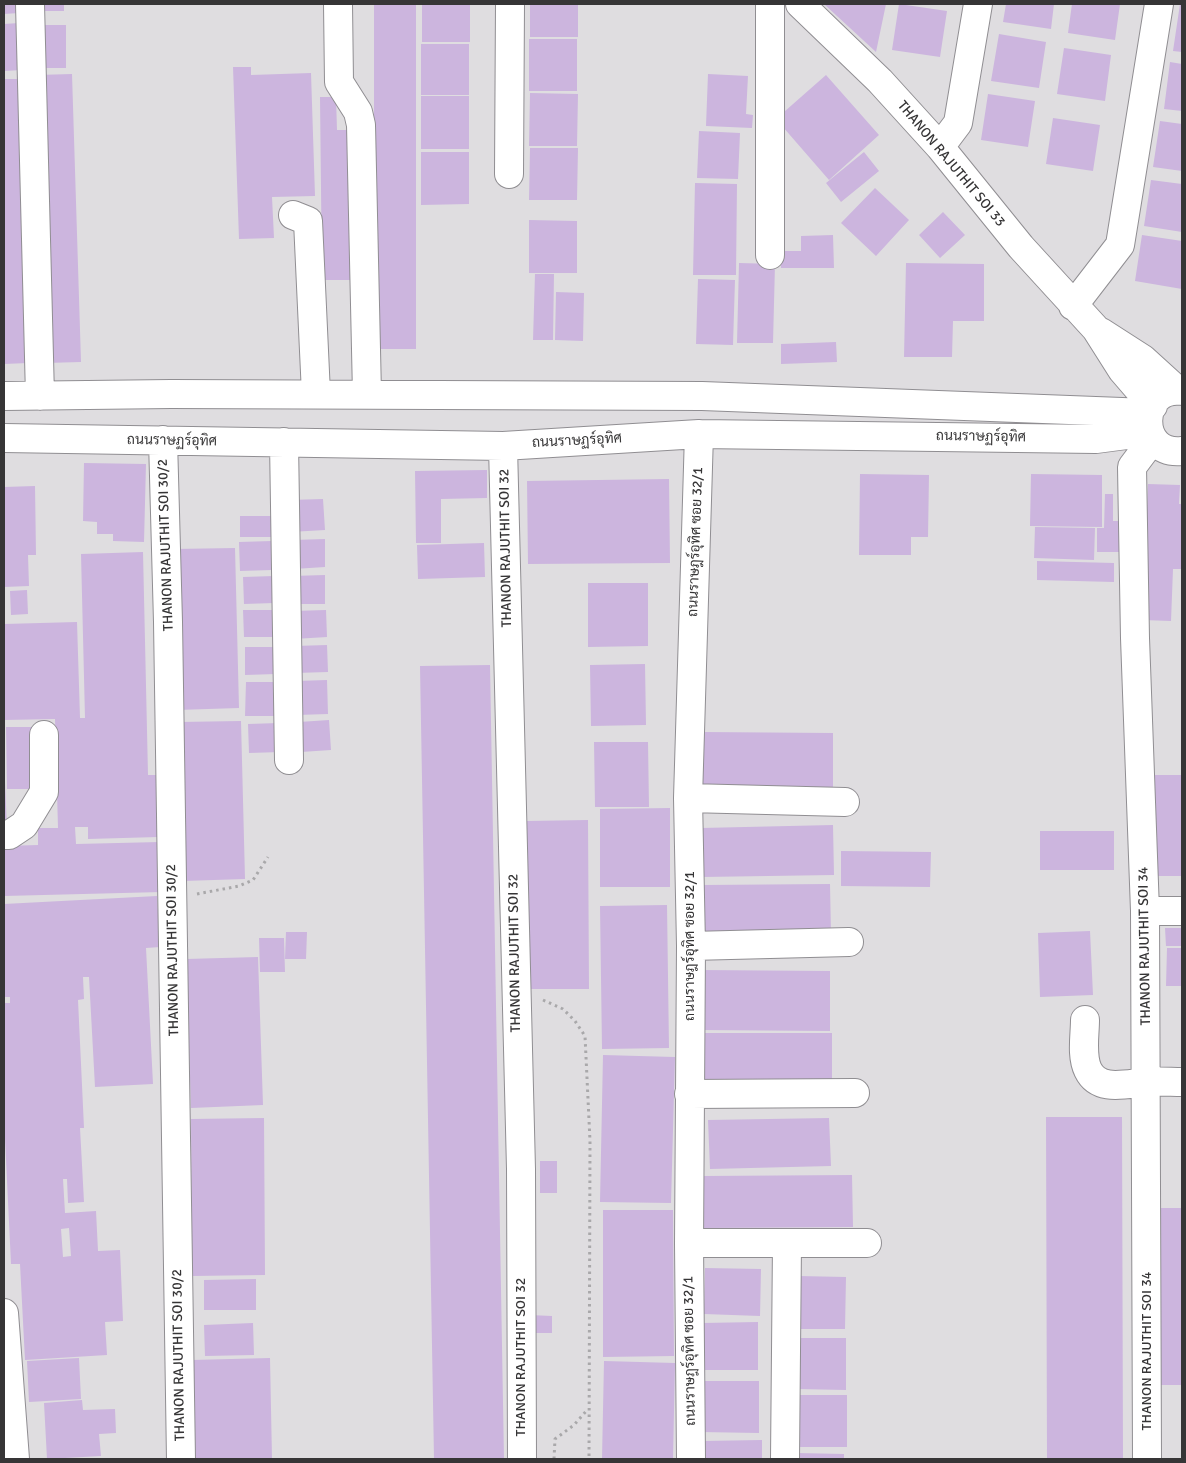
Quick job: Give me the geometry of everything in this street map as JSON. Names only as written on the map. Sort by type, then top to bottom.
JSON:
[{"type":"street","points":[[30,4],[40,396]]},
{"type":"street","points":[[338,4],[339,82],[358,112],[361,125],[368,394]]},
{"type":"street","points":[[509,174],[510,4]]},
{"type":"street","points":[[770,4],[770,255]]},
{"type":"street","name":"THANON RAJUTHIT SOI 33","points":[[800,4],[880,82],[940,147],[1021,247],[1096,329]]},
{"type":"street","points":[[940,147],[958,123],[978,4]]},
{"type":"street","points":[[1074,306],[1120,244],[1159,4]]},
{"type":"street","points":[[294,215],[308,221],[316,394]]},
{"type":"street","points":[[1096,329],[1143,359],[1180,390]]},
{"type":"street","points":[[1096,329],[1122,370],[1151,423],[1160,446],[1181,452]]},
{"type":"street","points":[[1151,423],[1163,394],[1180,390]]},
{"type":"street","name":"ถนนราษฏร์อุทิศ","points":[[4,396],[316,394],[702,396],[1151,423]]},
{"type":"street","name":"ถนนราษฏร์อุทิศ","points":[[4,438],[503,446],[699,434],[1096,439],[1151,423]]},
{"type":"street","name":"THANON RAJUTHIT SOI 34","points":[[1147,1459],[1145,911],[1135,638],[1132,467],[1151,423]]},
{"type":"street","name":"ถนนราษฎร์อุทิศ ซอย 32/1","points":[[691,1459],[689,1094],[691,946],[688,798],[699,434]]},
{"type":"street","name":"THANON RAJUTHIT SOI 30/2","points":[[163,440],[168,622],[181,1459]]},
{"type":"street","points":[[284,442],[289,760]]},
{"type":"street","name":"THANON RAJUTHIT SOI 32","points":[[503,446],[521,1169],[522,1459]]},
{"type":"street","points":[[4,835],[9,835],[24,825],[44,792],[44,735]]},
{"type":"street","points":[[688,798],[845,802]]},
{"type":"street","points":[[1145,911],[1182,911]]},
{"type":"street","points":[[691,946],[849,942]]},
{"type":"street","points":[[1085,1020],[1084,1050],[1088,1070],[1100,1082],[1118,1086],[1147,1082],[1182,1082]]},
{"type":"street","points":[[689,1094],[855,1093]]},
{"type":"street","points":[[785,1459],[787,1242]]},
{"type":"street","points":[[689,1243],[867,1243]]},
{"type":"street","points":[[4,1313],[15,1459]]},
{"type":"path","points":[[172,898],[239,886],[253,880],[268,857]]},
{"type":"path","points":[[516,992],[563,1009],[575,1021],[585,1036],[590,1141],[589,1459]]},
{"type":"path","points":[[554,1459],[555,1439],[574,1425],[589,1408]]},
{"type":"building","points":[[4,4],[19,4],[19,13],[4,14]]},
{"type":"building","points":[[39,4],[64,4],[64,11],[39,11]]},
{"type":"building","points":[[374,4],[416,4],[416,349],[374,349]]},
{"type":"building","points":[[422,4],[470,4],[470,42],[422,42]]},
{"type":"building","points":[[530,4],[578,4],[578,37],[530,37]]},
{"type":"building","points":[[824,4],[886,4],[876,52]]},
{"type":"building","points":[[899,4],[947,11],[940,57],[892,50]]},
{"type":"building","points":[[1006,4],[1054,4],[1051,29],[1003,22]]},
{"type":"building","points":[[1072,4],[1120,4],[1115,40],[1068,33]]},
{"type":"building","points":[[1180,4],[1182,5],[1182,52],[1173,51]]},
{"type":"building","points":[[19,23],[22,70],[4,71],[4,24]]},
{"type":"building","points":[[39,25],[66,25],[66,68],[39,68]]},
{"type":"building","points":[[999,34],[1046,42],[1039,88],[991,81]]},
{"type":"building","points":[[529,39],[577,39],[577,91],[529,91]]},
{"type":"building","points":[[421,44],[469,44],[469,95],[421,95]]},
{"type":"building","points":[[1064,48],[1111,55],[1105,101],[1057,94]]},
{"type":"building","points":[[1170,62],[1182,64],[1182,111],[1164,109]]},
{"type":"building","points":[[233,67],[251,67],[251,75],[311,73],[315,196],[272,197],[274,238],[239,239]]},
{"type":"building","points":[[72,74],[81,362],[45,363],[37,75]]},
{"type":"building","points":[[708,74],[748,76],[746,114],[753,115],[752,128],[706,126]]},
{"type":"building","points":[[826,75],[879,135],[829,180],[776,119]]},
{"type":"building","points":[[4,79],[21,79],[28,363],[4,364]]},
{"type":"building","points":[[530,93],[578,94],[577,146],[529,146]]},
{"type":"building","points":[[988,94],[1035,101],[1028,147],[981,140]]},
{"type":"building","points":[[421,96],[469,96],[469,149],[421,149]]},
{"type":"building","points":[[320,97],[336,97],[337,130],[354,130],[355,280],[322,280]]},
{"type":"building","points":[[1053,118],[1100,125],[1093,171],[1046,164]]},
{"type":"building","points":[[1160,121],[1182,124],[1182,171],[1153,167]]},
{"type":"building","points":[[699,131],[740,133],[738,179],[697,178]]},
{"type":"building","points":[[530,148],[578,148],[577,200],[529,200]]},
{"type":"building","points":[[421,152],[469,152],[469,204],[421,205]]},
{"type":"building","points":[[864,152],[879,171],[841,202],[826,183]]},
{"type":"building","points":[[1151,180],[1182,184],[1182,232],[1144,226]]},
{"type":"building","points":[[695,183],[737,184],[736,275],[693,275]]},
{"type":"building","points":[[875,188],[909,220],[876,256],[841,223]]},
{"type":"building","points":[[943,212],[965,235],[940,258],[919,235]]},
{"type":"building","points":[[529,220],[577,221],[577,273],[529,273]]},
{"type":"building","points":[[833,235],[834,268],[781,268],[780,251],[801,251],[801,236]]},
{"type":"building","points":[[1142,235],[1182,241],[1182,289],[1135,281]]},
{"type":"building","points":[[739,263],[775,264],[773,343],[737,343]]},
{"type":"building","points":[[906,263],[984,264],[984,321],[953,321],[952,357],[904,357]]},
{"type":"building","points":[[535,274],[554,274],[553,340],[533,340]]},
{"type":"building","points":[[698,279],[735,280],[733,345],[696,344]]},
{"type":"building","points":[[556,292],[584,293],[583,341],[555,340]]},
{"type":"building","points":[[836,342],[837,362],[781,364],[781,344]]},
{"type":"building","points":[[84,463],[146,464],[144,542],[113,541],[113,534],[97,534],[97,522],[83,521]]},
{"type":"building","points":[[487,470],[487,498],[441,499],[441,543],[416,543],[415,471]]},
{"type":"building","points":[[860,474],[929,475],[928,537],[911,537],[911,555],[859,555]]},
{"type":"building","points":[[1031,474],[1102,475],[1102,527],[1030,526]]},
{"type":"building","points":[[669,479],[670,563],[528,564],[527,481]]},
{"type":"building","points":[[1148,484],[1180,485],[1179,504],[1182,504],[1182,569],[1173,569],[1171,621],[1143,620]]},
{"type":"building","points":[[35,486],[36,555],[28,555],[29,586],[4,587],[4,487]]},
{"type":"building","points":[[1105,494],[1113,494],[1113,521],[1121,521],[1121,552],[1097,552],[1097,528],[1104,528]]},
{"type":"building","points":[[323,499],[325,530],[290,532],[289,500]]},
{"type":"building","points":[[240,516],[273,516],[273,537],[240,537]]},
{"type":"building","points":[[1035,527],[1095,528],[1094,560],[1034,558]]},
{"type":"building","points":[[325,539],[325,567],[294,569],[293,540]]},
{"type":"building","points":[[272,541],[272,570],[240,571],[239,542]]},
{"type":"building","points":[[484,543],[485,577],[418,579],[417,545]]},
{"type":"building","points":[[235,548],[239,708],[177,710],[174,549]]},
{"type":"building","points":[[143,552],[148,775],[156,775],[158,837],[88,839],[88,827],[75,827],[76,844],[160,842],[162,892],[4,896],[4,846],[38,845],[38,828],[58,828],[55,719],[4,720],[4,624],[77,622],[80,718],[85,718],[81,554]]},
{"type":"building","points":[[1037,561],[1114,563],[1114,582],[1037,580]]},
{"type":"building","points":[[325,575],[325,604],[292,604],[292,576]]},
{"type":"building","points":[[274,576],[274,603],[244,604],[243,577]]},
{"type":"building","points":[[588,583],[648,583],[648,646],[588,647]]},
{"type":"building","points":[[27,590],[28,614],[11,615],[10,591]]},
{"type":"building","points":[[243,610],[276,610],[276,637],[244,637]]},
{"type":"building","points":[[326,610],[327,637],[294,639],[293,611]]},
{"type":"building","points":[[327,645],[328,672],[295,673],[295,646]]},
{"type":"building","points":[[245,647],[275,647],[276,674],[245,675]]},
{"type":"building","points":[[645,664],[646,725],[591,726],[590,665]]},
{"type":"building","points":[[490,665],[504,1459],[434,1459],[420,666]]},
{"type":"building","points":[[327,680],[328,714],[297,715],[296,681]]},
{"type":"building","points":[[246,682],[279,682],[278,716],[245,716]]},
{"type":"building","points":[[329,720],[331,750],[301,752],[299,722]]},
{"type":"building","points":[[241,721],[245,879],[183,881],[179,722]]},
{"type":"building","points":[[279,723],[281,752],[249,753],[248,724]]},
{"type":"building","points":[[6,727],[36,727],[37,789],[7,789]]},
{"type":"building","points":[[702,732],[833,733],[833,792],[702,791]]},
{"type":"building","points":[[594,742],[648,742],[649,807],[595,807]]},
{"type":"building","points":[[1154,775],[1182,775],[1182,876],[1154,876]]},
{"type":"building","points":[[5,781],[7,829],[4,829]]},
{"type":"building","points":[[670,808],[670,887],[600,887],[600,809]]},
{"type":"building","points":[[588,820],[589,989],[528,989],[527,821]]},
{"type":"building","points":[[833,825],[834,875],[702,877],[701,828]]},
{"type":"building","points":[[1040,831],[1114,831],[1114,870],[1040,870]]},
{"type":"building","points":[[841,851],[931,852],[930,887],[841,886]]},
{"type":"building","points":[[830,884],[831,935],[703,936],[703,885]]},
{"type":"building","points":[[157,896],[160,947],[146,948],[153,1084],[95,1087],[89,977],[83,977],[84,999],[78,1000],[84,1128],[80,1128],[84,1202],[68,1203],[67,1179],[63,1179],[65,1213],[96,1211],[98,1251],[120,1250],[123,1321],[105,1322],[107,1355],[25,1360],[20,1264],[11,1264],[4,1118],[4,1003],[10,1003],[10,997],[4,997],[4,904]],"holes":[[[69,1228],[71,1256],[63,1257],[61,1229]]]},
{"type":"building","points":[[667,905],[669,1048],[602,1049],[600,906]]},
{"type":"building","points":[[1165,928],[1182,928],[1182,946],[1166,946]]},
{"type":"building","points":[[1090,931],[1093,995],[1040,997],[1038,933]]},
{"type":"building","points":[[286,932],[307,932],[306,959],[285,959]]},
{"type":"building","points":[[259,938],[284,938],[285,972],[260,972]]},
{"type":"building","points":[[1167,948],[1182,948],[1182,986],[1166,986]]},
{"type":"building","points":[[258,957],[263,1105],[191,1108],[186,959]]},
{"type":"building","points":[[699,970],[830,971],[830,1031],[699,1030]]},
{"type":"building","points":[[701,1033],[832,1033],[832,1086],[701,1085]]},
{"type":"building","points":[[603,1055],[675,1057],[671,1203],[600,1202]]},
{"type":"building","points":[[1046,1117],[1122,1117],[1123,1459],[1047,1459]]},
{"type":"building","points":[[264,1118],[265,1275],[192,1276],[191,1119]]},
{"type":"building","points":[[829,1118],[831,1166],[710,1169],[708,1120]]},
{"type":"building","points":[[540,1161],[557,1161],[557,1193],[540,1193]]},
{"type":"building","points":[[852,1175],[853,1227],[704,1228],[704,1176]]},
{"type":"building","points":[[1156,1208],[1182,1208],[1182,1385],[1155,1385]]},
{"type":"building","points":[[603,1210],[673,1210],[674,1356],[603,1357]]},
{"type":"building","points":[[705,1268],[761,1269],[760,1316],[704,1314]]},
{"type":"building","points":[[798,1276],[846,1277],[845,1329],[797,1329]]},
{"type":"building","points":[[256,1279],[256,1310],[204,1310],[204,1280]]},
{"type":"building","points":[[529,1315],[552,1316],[552,1333],[528,1333]]},
{"type":"building","points":[[758,1322],[758,1370],[702,1370],[702,1323]]},
{"type":"building","points":[[253,1323],[254,1355],[205,1356],[204,1325]]},
{"type":"building","points":[[798,1338],[846,1338],[846,1390],[797,1389]]},
{"type":"building","points":[[79,1358],[81,1399],[29,1402],[27,1361]]},
{"type":"building","points":[[270,1358],[272,1459],[194,1459],[192,1360]]},
{"type":"building","points":[[604,1361],[675,1363],[673,1459],[602,1459]]},
{"type":"building","points":[[701,1381],[759,1381],[759,1433],[700,1432]]},
{"type":"building","points":[[798,1395],[847,1395],[847,1447],[798,1447]]},
{"type":"building","points":[[82,1400],[83,1410],[115,1409],[116,1433],[99,1434],[101,1456],[47,1459],[44,1403]]},
{"type":"building","points":[[762,1440],[762,1459],[703,1459],[703,1441]]},
{"type":"building","points":[[796,1453],[844,1454],[844,1459],[796,1459]]}]
